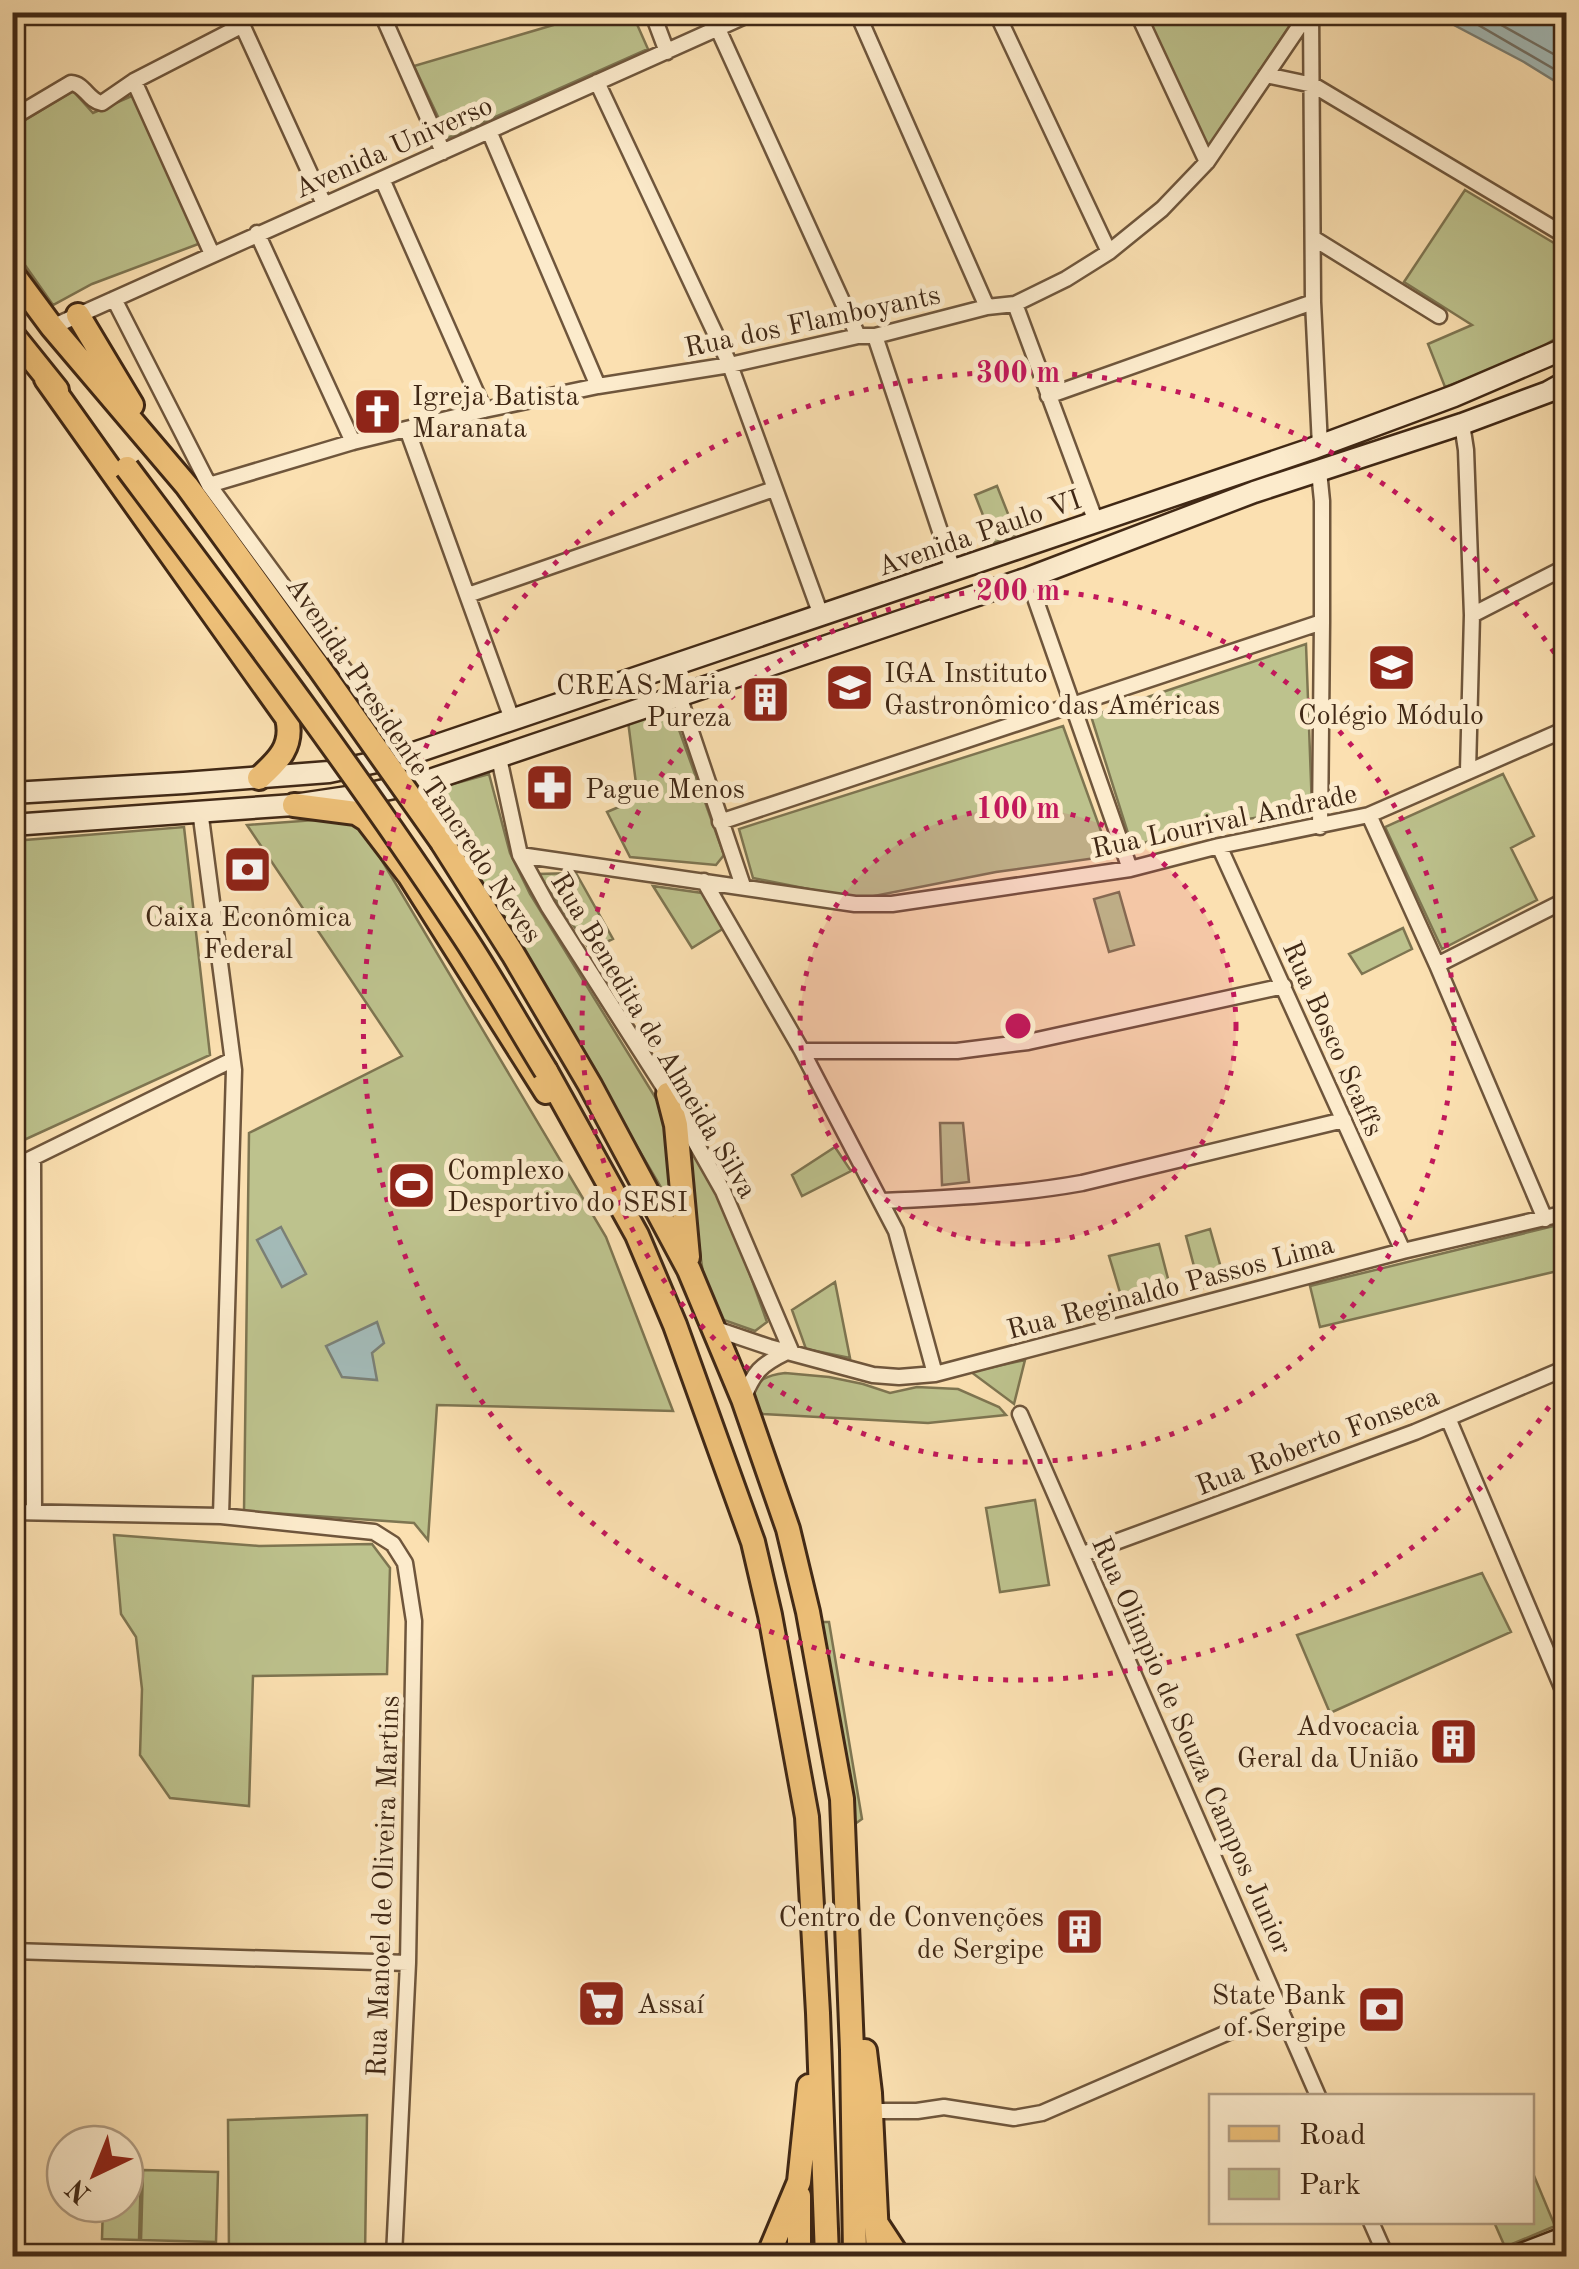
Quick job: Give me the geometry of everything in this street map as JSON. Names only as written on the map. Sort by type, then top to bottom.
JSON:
[{"type":"main road","name":"Avenida Presidente Tancredo Neves","points":[[12,273],[52,327],[163,455],[442,842],[590,1084],[690,1270],[743,1399],[788,1529],[808,1612],[842,1798],[855,2256]]},
{"type":"main road","points":[[78,315],[163,455]]},
{"type":"main road","points":[[12,334],[287,718],[289,735],[282,756],[259,778]]},
{"type":"main road","name":"Avenida Paulo VI","points":[[12,792],[329,772],[405,756],[1320,446],[1454,396],[1566,348]]},
{"type":"main road","points":[[46,379],[127,468],[302,701],[462,933],[600,1166],[637,1235],[675,1326],[753,1542],[808,1817],[827,2256]]},
{"type":"main road","name":"Avenida Paulo VI","points":[[12,825],[294,805],[426,780],[1028,578],[1254,492],[1462,424],[1560,386]]},
{"type":"main road","points":[[109,788],[102,805],[113,816]]},
{"type":"main road","points":[[294,805],[356,813],[367,820],[409,875],[570,1130],[600,1166]]},
{"type":"main road","points":[[668,1094],[676,1125],[690,1270]]},
{"type":"main road","points":[[845,1879],[870,2111],[878,2256]]},
{"type":"main road","points":[[799,2256],[799,2182],[818,2013]]},
{"type":"main road","points":[[768,2256],[799,2182]]},
{"type":"main road","points":[[874,2221],[898,2256]]},
{"type":"main road","points":[[1517,2256],[1566,2237]]},
{"type":"street","points":[[12,20],[30,12]]},
{"type":"street","points":[[381,12],[443,152]]},
{"type":"street","points":[[652,12],[667,52]]},
{"type":"street","name":"Avenida Universo","points":[[52,327],[754,12]]},
{"type":"street","points":[[857,12],[987,307]]},
{"type":"street","points":[[996,12],[1110,252]]},
{"type":"street","points":[[1137,12],[1207,162]]},
{"type":"street","points":[[1310,12],[1313,302],[1320,446]]},
{"type":"street","name":"Rua dos Flamboyants","points":[[208,485],[353,442],[484,410],[598,386],[730,366],[858,336],[875,336],[987,307],[1016,304],[1110,252],[1162,208],[1207,162],[1310,12]]},
{"type":"street","points":[[12,118],[70,83],[80,86],[99,103],[240,26],[324,204]]},
{"type":"street","points":[[718,29],[858,336]]},
{"type":"street","points":[[1266,75],[1312,85],[1566,236]]},
{"type":"street","points":[[134,81],[212,254]]},
{"type":"street","points":[[597,82],[730,366],[821,615]]},
{"type":"street","points":[[489,131],[598,386]]},
{"type":"street","points":[[382,179],[484,410]]},
{"type":"street","points":[[257,233],[353,442]]},
{"type":"street","points":[[1314,238],[1440,316]]},
{"type":"street","points":[[114,298],[208,485],[392,733]]},
{"type":"street","points":[[1048,396],[1313,302]]},
{"type":"street","points":[[1016,304],[1096,522]]},
{"type":"street","points":[[875,336],[953,570]]},
{"type":"street","points":[[1462,424],[1472,615],[1468,770]]},
{"type":"street","points":[[407,429],[512,719]]},
{"type":"street","points":[[1319,471],[1320,827]]},
{"type":"street","points":[[468,595],[774,489]]},
{"type":"street","points":[[1472,615],[1566,567]]},
{"type":"street","points":[[1028,578],[1130,869]]},
{"type":"street","points":[[720,822],[1322,622]]},
{"type":"street","points":[[679,696],[743,886]]},
{"type":"street","name":"Rua Lourival Andrade","points":[[520,854],[855,904],[892,904],[1130,869],[1369,815],[1566,729]]},
{"type":"street","name":"Rua Benedita de Almeida Silva","points":[[499,758],[520,854],[723,1191],[789,1353]]},
{"type":"street","points":[[12,1512],[221,1516],[232,1060],[200,810]]},
{"type":"street","points":[[1369,815],[1438,965],[1545,1219]]},
{"type":"street","name":"Rua Bosco Scaffs","points":[[1219,846],[1403,1250]]},
{"type":"street","points":[[704,881],[802,1051],[896,1231],[934,1374]]},
{"type":"street","points":[[1438,965],[1563,902],[1566,920]]},
{"type":"street","points":[[802,1051],[957,1050],[1028,1042],[1284,986]]},
{"type":"street","points":[[12,1168],[232,1060]]},
{"type":"street","points":[[882,1201],[1000,1196],[1055,1188],[1344,1120]]},
{"type":"street","points":[[33,1158],[34,1512]]},
{"type":"street","name":"Rua Reginaldo Passos Lima","points":[[713,1328],[873,1375],[934,1374],[1403,1250],[1566,1214]]},
{"type":"street","points":[[743,1399],[763,1364],[789,1353]]},
{"type":"street","name":"Rua Roberto Fonseca","points":[[1083,1554],[1415,1432],[1566,1368]]},
{"type":"street","name":"Rua Olimpio de Souza Campos Junior","points":[[1020,1414],[1317,2094]]},
{"type":"street","points":[[1448,1418],[1566,1696]]},
{"type":"street","name":"Rua Manoel de Oliveira Martins","points":[[221,1516],[374,1532],[392,1544],[405,1563],[414,1621],[408,1964],[394,2256]]},
{"type":"street","points":[[12,1951],[408,1964]]},
{"type":"street","points":[[870,2111],[944,2107],[1014,2118],[1042,2113],[1282,2009]]},
{"type":"street","points":[[1372,2224],[1386,2256]]},
{"type":"green space","points":[[594,13],[632,13],[648,49],[448,138],[414,66]]},
{"type":"green space","points":[[1146,13],[1298,13],[1206,152]]},
{"type":"green space","points":[[73,91],[93,113],[134,95],[201,243],[92,284],[53,305],[13,248],[12,128]]},
{"type":"green space","points":[[1465,190],[1564,249],[1566,332],[1524,358],[1445,387],[1428,344],[1472,325],[1404,282]]},
{"type":"green space","points":[[997,486],[1016,534],[994,543],[975,495]]},
{"type":"green space","points":[[1306,644],[1312,809],[1215,824],[1132,846],[1091,716]]},
{"type":"green space","points":[[673,713],[724,855],[716,865],[630,857],[607,812],[638,799],[628,721]]},
{"type":"green space","points":[[1063,726],[1110,856],[996,872],[859,899],[753,878],[739,829]]},
{"type":"green space","points":[[489,774],[510,853],[530,894],[668,1118],[676,1213],[428,791]]},
{"type":"green space","points":[[1503,774],[1534,836],[1511,848],[1537,900],[1442,949],[1385,827]]},
{"type":"green space","name":"Complexo Desportivo do SESI","points":[[356,817],[606,1237],[673,1411],[437,1405],[428,1540],[414,1523],[244,1511],[249,1133],[402,1056],[247,825]]},
{"type":"green space","points":[[184,827],[210,1055],[13,1145],[13,841]]},
{"type":"green space","points":[[576,873],[613,939],[590,950],[538,874]]},
{"type":"green space","points":[[653,886],[702,893],[724,928],[692,948]]},
{"type":"green space","points":[[1119,892],[1134,945],[1109,952],[1094,899]]},
{"type":"green space","points":[[1403,928],[1412,949],[1362,974],[1349,954]]},
{"type":"green space","points":[[940,1123],[963,1123],[969,1182],[942,1185]]},
{"type":"green space","points":[[683,1129],[729,1216],[767,1322],[755,1331],[721,1319],[704,1281]]},
{"type":"green space","points":[[835,1147],[851,1171],[802,1196],[792,1175]]},
{"type":"green space","points":[[1566,1223],[1566,1269],[1320,1327],[1310,1286]]},
{"type":"green space","points":[[1210,1229],[1225,1282],[1200,1289],[1186,1236]]},
{"type":"green space","points":[[1159,1244],[1173,1298],[1125,1309],[1109,1256]]},
{"type":"green space","points":[[835,1282],[850,1358],[806,1349],[792,1310]]},
{"type":"green space","points":[[1025,1360],[1014,1404],[971,1372]]},
{"type":"green space","points":[[785,1373],[829,1377],[890,1393],[917,1387],[958,1389],[999,1407],[1006,1415],[928,1423],[763,1414],[752,1397],[756,1386],[768,1377]]},
{"type":"green space","points":[[1035,1500],[1049,1585],[1000,1592],[986,1508]]},
{"type":"green space","points":[[114,1535],[259,1546],[372,1544],[390,1568],[387,1674],[253,1676],[249,1806],[170,1798],[140,1755],[142,1689],[136,1637],[121,1614]]},
{"type":"green space","points":[[1482,1573],[1511,1632],[1330,1713],[1297,1635]]},
{"type":"green space","points":[[816,1622],[829,1622],[862,1819],[852,1826]]},
{"type":"green space","points":[[367,2115],[365,2256],[229,2256],[228,2120]]},
{"type":"green space","points":[[145,2170],[218,2172],[216,2242],[141,2240],[141,2224],[145,2224]]},
{"type":"green space","points":[[1534,2176],[1555,2226],[1505,2247],[1495,2224],[1534,2224]]},
{"type":"green space","points":[[102,2224],[139,2224],[139,2240],[102,2239]]},
{"type":"water","points":[[1442,13],[1566,13],[1566,88],[1454,25]]},
{"type":"water","points":[[281,1227],[306,1274],[282,1287],[257,1240]]},
{"type":"water","points":[[377,1322],[384,1343],[372,1353],[377,1380],[342,1377],[326,1346]]},
{"type":"place","name":"Igreja Batista Maranata","points":[[377,411]]},
{"type":"place","name":"Colégio Módulo","points":[[1391,667]]},
{"type":"place","name":"IGA Instituto Gastronômico das Américas","points":[[849,688]]},
{"type":"place","name":"CREAS Maria Pureza","points":[[766,700]]},
{"type":"place","name":"Pague Menos","points":[[550,788]]},
{"type":"place","name":"Caixa Econômica Federal","points":[[248,869]]},
{"type":"place","name":"Complexo Desportivo do SESI","points":[[412,1185]]},
{"type":"place","name":"Advocacia Geral da União","points":[[1454,1741]]},
{"type":"place","name":"Centro de Convenções de Sergipe","points":[[1079,1932]]},
{"type":"place","name":"Assaí","points":[[602,2003]]},
{"type":"place","name":"State Bank of Sergipe","points":[[1381,2010]]}]
